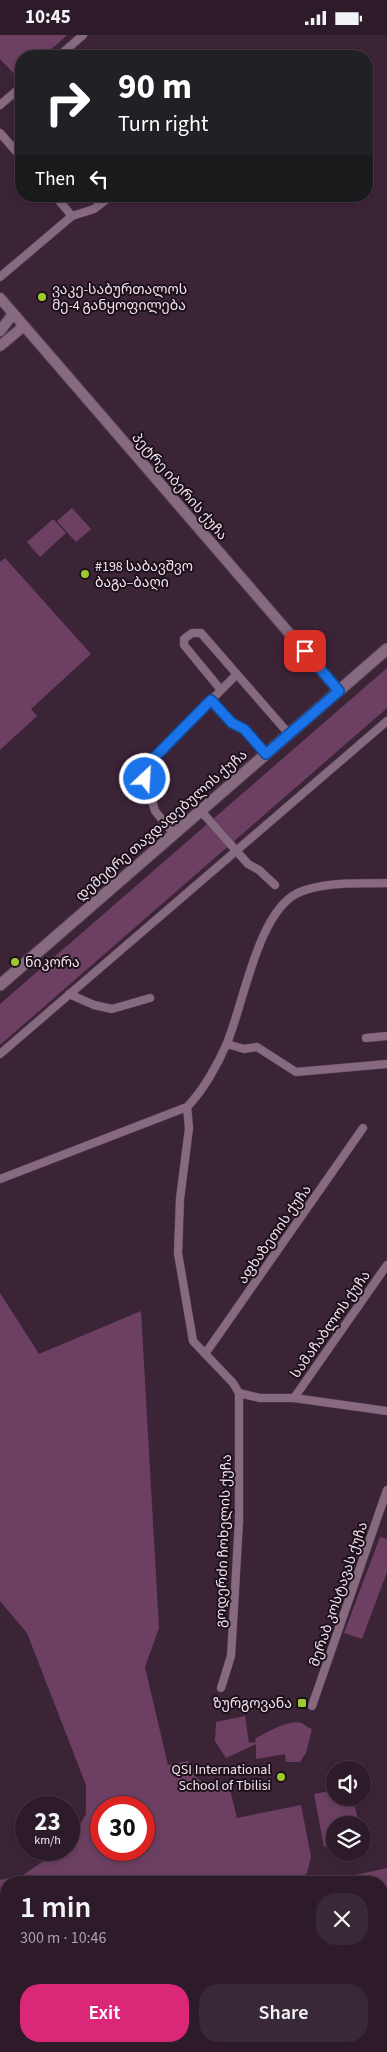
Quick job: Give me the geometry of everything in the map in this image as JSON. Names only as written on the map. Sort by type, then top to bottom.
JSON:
[{"type":"main road","name":"დემეტრე თავდადებულის ქუჩა","points":[[0,985],[387,649]]},
{"type":"street","points":[[65,50],[83,35]]},
{"type":"street","points":[[0,105],[14,93]]},
{"type":"street","points":[[0,133],[15,150]]},
{"type":"street","points":[[60,202],[72,216]]},
{"type":"street","points":[[0,277],[72,216],[94,209],[101,202]]},
{"type":"street","name":"პეტრე იბერის ქუჩა","points":[[0,298],[339,691]]},
{"type":"street","points":[[0,331],[13,314]]},
{"type":"street","points":[[0,346],[24,326]]},
{"type":"street","points":[[221,690],[185,647],[184,639],[194,632],[201,633],[289,734]]},
{"type":"street","points":[[174,834],[155,811],[144,772],[146,766],[236,675]]},
{"type":"street","points":[[211,700],[232,723],[244,729],[266,754]]},
{"type":"street","points":[[0,1054],[387,721]]},
{"type":"street","points":[[201,811],[251,867],[259,870],[275,885]]},
{"type":"street","points":[[0,1179],[187,1107],[195,1098],[227,1044],[267,926],[284,903],[298,892],[318,886],[387,883]]},
{"type":"street","points":[[69,994],[94,1005],[112,1009],[150,998]]},
{"type":"street","points":[[366,1038],[387,1036]]},
{"type":"street","points":[[227,1044],[244,1049],[256,1047],[296,1072],[387,1064]]},
{"type":"street","points":[[187,1107],[189,1128],[180,1199],[178,1253],[194,1341],[233,1383],[239,1393],[260,1398],[294,1398],[387,1411]]},
{"type":"street","name":"აფხაზეთის ქუჩა","points":[[205,1354],[363,1128]]},
{"type":"street","name":"სამაჩაბლოს ქუჩა","points":[[294,1398],[387,1265]]},
{"type":"street","name":"გოდერძი ჩოხელის ქუჩა","points":[[221,1688],[231,1656],[235,1599],[239,1521],[239,1393]]},
{"type":"street","name":"მერაბ კოსტავას ქუჩა","points":[[312,1706],[387,1490]]},
{"type":"shaded area","points":[[0,35],[67,35],[51,50],[15,50],[15,75],[0,59]]},
{"type":"shaded area","points":[[72,508],[91,529],[76,542],[57,521]]},
{"type":"shaded area","points":[[53,519],[66,533],[40,557],[27,542]]},
{"type":"shaded area","points":[[5,558],[91,654],[31,709],[37,716],[0,750],[0,562]]},
{"type":"shaded area","points":[[387,668],[387,708],[0,1045],[0,1004]]},
{"type":"shaded area","points":[[0,1293],[39,1354],[141,1311],[159,1628],[145,1667],[168,1765],[188,1761],[195,1776],[208,1787],[229,1785],[237,1818],[301,1805],[311,1857],[307,1873],[303,1876],[18,1876],[44,1861],[80,1861],[80,1825],[86,1814],[86,1785],[27,1633],[0,1601]]},
{"type":"shaded area","points":[[380,1537],[387,1539],[387,1572],[362,1639],[344,1633]]},
{"type":"shaded area","points":[[245,1716],[249,1743],[256,1742],[255,1739],[265,1733],[291,1723],[301,1723],[312,1729],[306,1753],[300,1762],[286,1762],[285,1754],[256,1759],[256,1744],[226,1758],[215,1741],[216,1722]]},
{"type":"shaded area","points":[[326,1792],[326,1806],[355,1806],[357,1816],[326,1816],[326,1847],[324,1847],[314,1794]]},
{"type":"shaded area","points":[[387,1868],[387,1876],[351,1876]]},
{"type":"place","name":"ვაკე-საბურთალოს მე-4 განყოფილება","points":[[42,297]]},
{"type":"place","name":"#198 საბავშვო ბაგა–ბაღი","points":[[85,574]]},
{"type":"place","name":"ნიკორა","points":[[15,962]]},
{"type":"place","name":"ზურგოვანა","points":[[302,1703]]},
{"type":"place","name":"QSI International School of Tbilisi","points":[[281,1777]]},
{"type":"route","points":[[145,779],[144,772],[146,766],[211,700],[232,723],[244,729],[266,754],[339,691],[305,651]]}]
